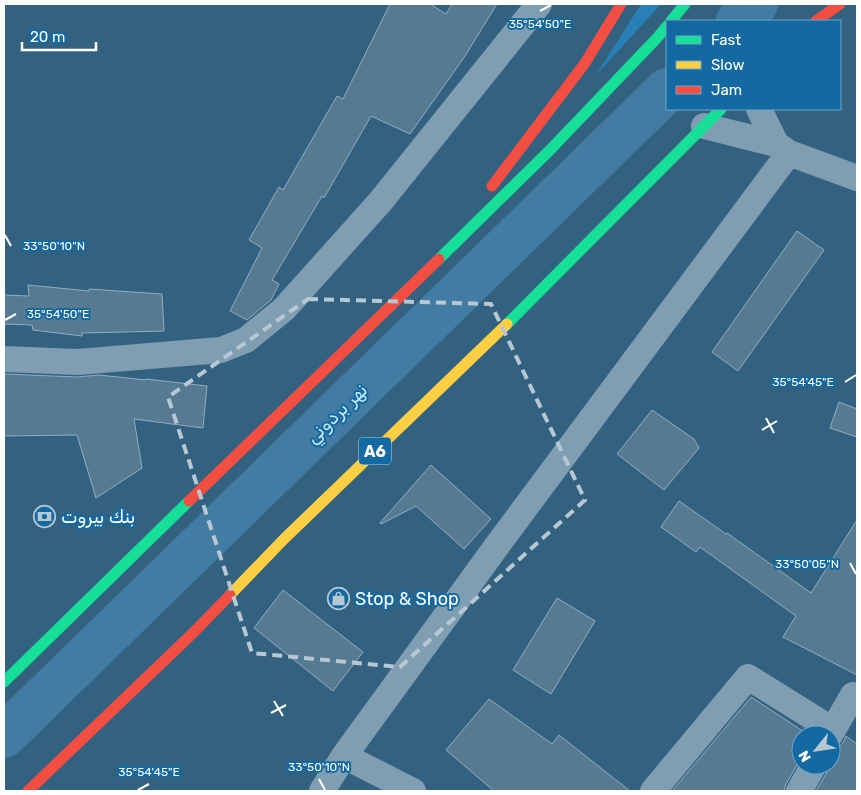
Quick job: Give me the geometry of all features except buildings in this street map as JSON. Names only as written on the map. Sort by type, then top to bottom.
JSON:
[{"type":"highway","points":[[473,225],[493,185],[585,63],[621,4]]},
{"type":"highway","points":[[672,20],[685,4]]},
{"type":"highway","points":[[809,20],[826,4]]},
{"type":"highway","points":[[817,20],[840,4]]},
{"type":"highway","points":[[4,682],[550,150],[666,27]]},
{"type":"highway","name":"A6","points":[[28,791],[194,632],[284,539],[536,296],[713,117]]},
{"type":"street","points":[[4,359],[78,362],[221,350],[246,340],[284,309],[380,202],[540,4]]},
{"type":"street","points":[[760,110],[782,148]]},
{"type":"street","points":[[713,117],[808,161],[857,178]]},
{"type":"street","points":[[322,791],[344,756],[782,148]]},
{"type":"street","points":[[654,791],[748,677],[820,725]]},
{"type":"street","points":[[836,725],[853,695]]},
{"type":"street","points":[[344,756],[413,791]]},
{"type":"street","points":[[799,791],[808,775]]},
{"type":"highlighted area","points":[[308,299],[491,304],[585,500],[400,667],[252,653],[168,397]]},
{"type":"shaded area","points":[[641,4],[661,4],[596,75]]},
{"type":"waterway","name":"نهر بردوني","points":[[739,20],[756,4]]},
{"type":"waterway","name":"نهر بردوني","points":[[4,736],[666,91]]},
{"type":"traffic: fast","points":[[672,20],[685,4]]},
{"type":"traffic: fast","points":[[439,259],[550,150],[666,27]]},
{"type":"traffic: fast","points":[[507,324],[720,110]]},
{"type":"traffic: fast","points":[[4,682],[189,501]]},
{"type":"traffic: slow","points":[[230,595],[284,539],[507,324]]},
{"type":"traffic: jam","points":[[492,186],[585,63],[621,4]]},
{"type":"traffic: jam","points":[[817,20],[840,4]]},
{"type":"traffic: jam","points":[[189,501],[439,259]]},
{"type":"traffic: jam","points":[[28,791],[230,595]]},
{"type":"place","name":"بنك بيروت","points":[[45,517]]},
{"type":"place","name":"Stop & Shop","points":[[339,599]]}]
